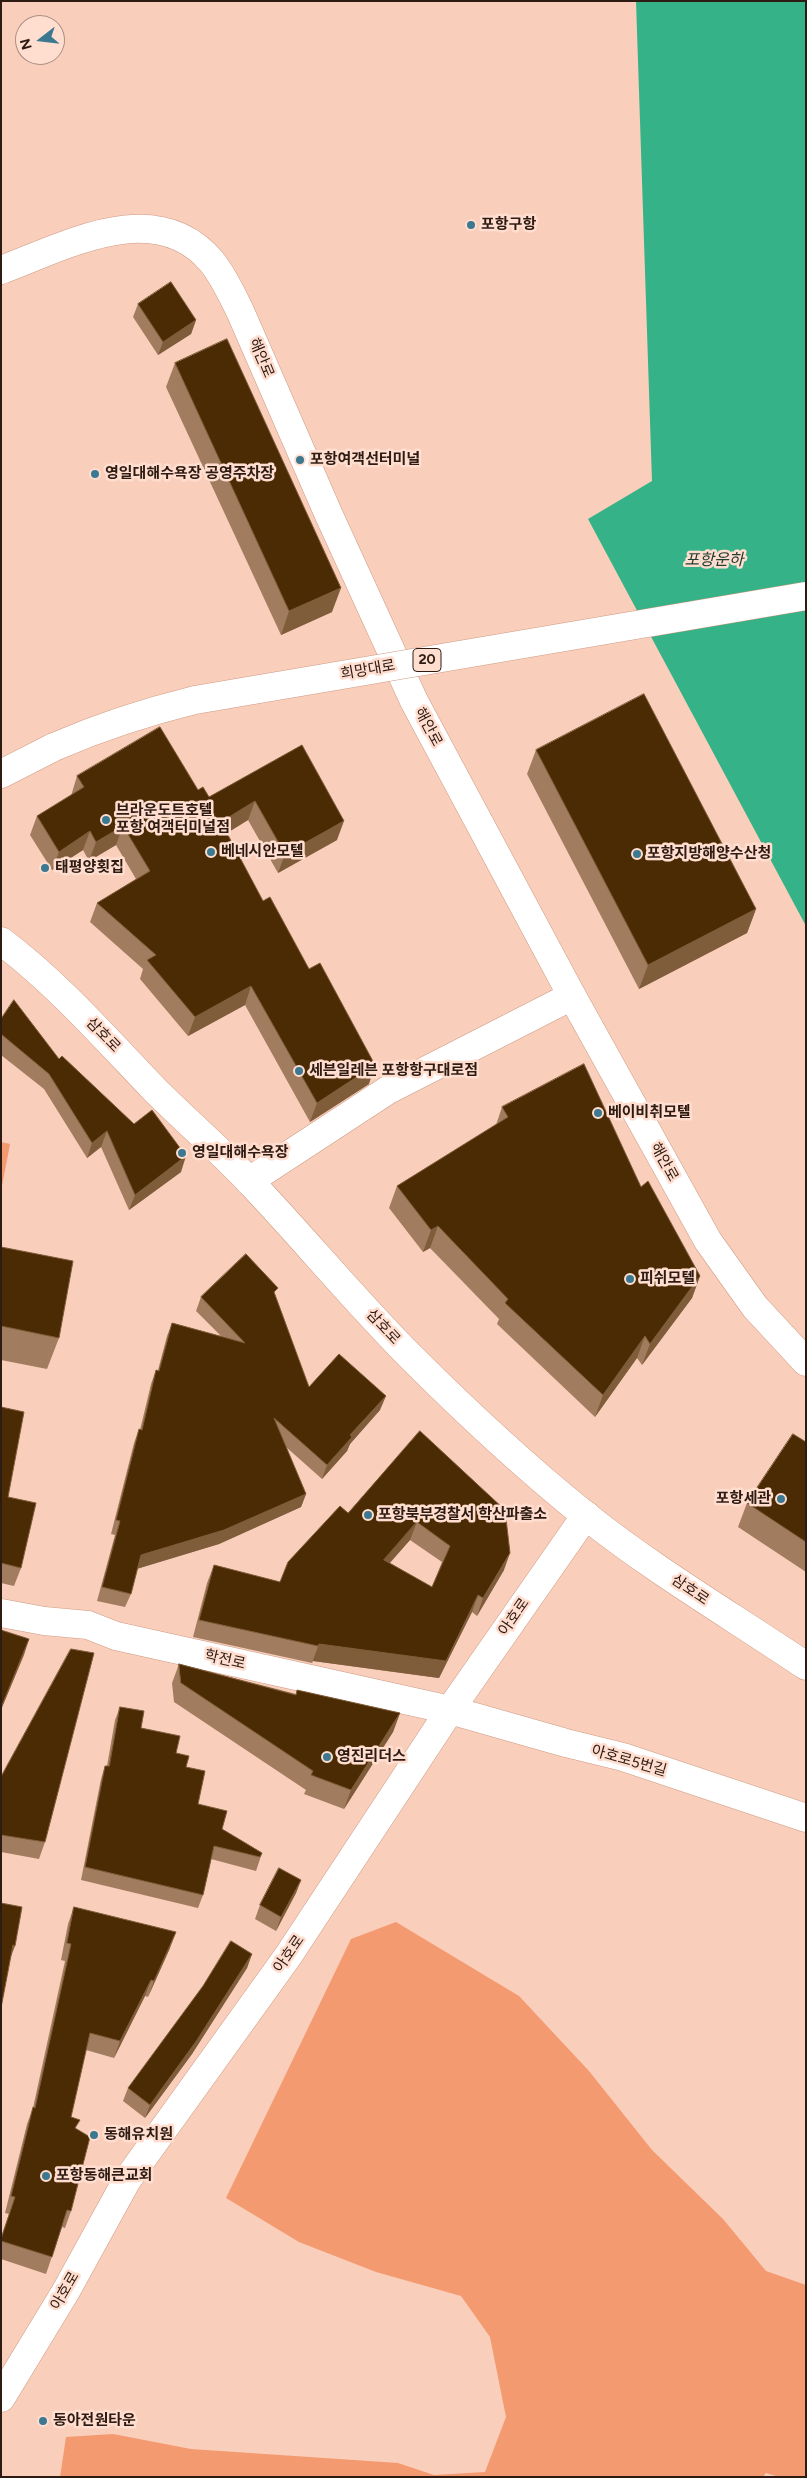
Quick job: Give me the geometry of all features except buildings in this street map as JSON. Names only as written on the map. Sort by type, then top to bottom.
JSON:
[{"type":"main road","name":"해안로","points":[[1,270],[90,237],[117,230],[140,228],[176,235],[194,245],[212,262],[227,284],[240,312],[332,522],[414,701],[572,996],[708,1241],[754,1307],[806,1362]]},
{"type":"main road","name":"희망대로","points":[[1,774],[54,747],[117,721],[195,700],[806,596]]},
{"type":"main road","name":"삼호로","points":[[1,941],[58,990],[249,1181],[410,1356],[500,1441],[586,1515],[698,1597],[806,1666]]},
{"type":"main road","points":[[249,1181],[388,1090],[572,996]]},
{"type":"main road","name":"아호로","points":[[1,2398],[66,2291],[127,2180],[288,1956],[450,1710],[586,1515]]},
{"type":"main road","name":"학전로","points":[[1,1613],[44,1621],[88,1625],[116,1636],[450,1710]]},
{"type":"main road","name":"아호로5번길","points":[[450,1710],[622,1757],[806,1818]]},
{"type":"shaded area","points":[[1,1142],[10,1144],[1,1191]]},
{"type":"shaded area","points":[[396,1922],[519,1996],[589,2071],[652,2150],[723,2219],[766,2271],[806,2285],[806,2477],[779,2477],[766,2473],[763,2477],[60,2477],[66,2437],[113,2434],[191,2449],[398,2463],[434,2475],[485,2472],[506,2417],[490,2337],[461,2296],[376,2272],[299,2242],[226,2198],[351,1939]]},
{"type":"water","name":"포항운하","points":[[636,1],[806,1],[806,926],[588,519],[652,481]]},
{"type":"place","name":"포항구항","points":[[471,225]]},
{"type":"place","name":"포항여객선터미널","points":[[300,460]]},
{"type":"place","name":"영일대해수욕장 공영주차장","points":[[95,474]]},
{"type":"place","name":"브라운도트호텔 포항 여객터미널점","points":[[106,820]]},
{"type":"place","name":"베네시안모텔","points":[[211,852]]},
{"type":"place","name":"포항지방해양수산청","points":[[637,854]]},
{"type":"place","name":"태평양횟집","points":[[45,868]]},
{"type":"place","name":"세븐일레븐 포항항구대로점","points":[[299,1071]]},
{"type":"place","name":"베이비취모텔","points":[[598,1113]]},
{"type":"place","name":"영일대해수욕장","points":[[182,1153]]},
{"type":"place","name":"피쉬모텔","points":[[630,1279]]},
{"type":"place","name":"포항세관","points":[[781,1499]]},
{"type":"place","name":"포항북부경찰서 학산파출소","points":[[368,1515]]},
{"type":"place","name":"영진리더스","points":[[327,1757]]},
{"type":"place","name":"동해유치원","points":[[94,2135]]},
{"type":"place","name":"포항동해큰교회","points":[[46,2176]]},
{"type":"place","name":"동아전원타운","points":[[43,2421]]}]
